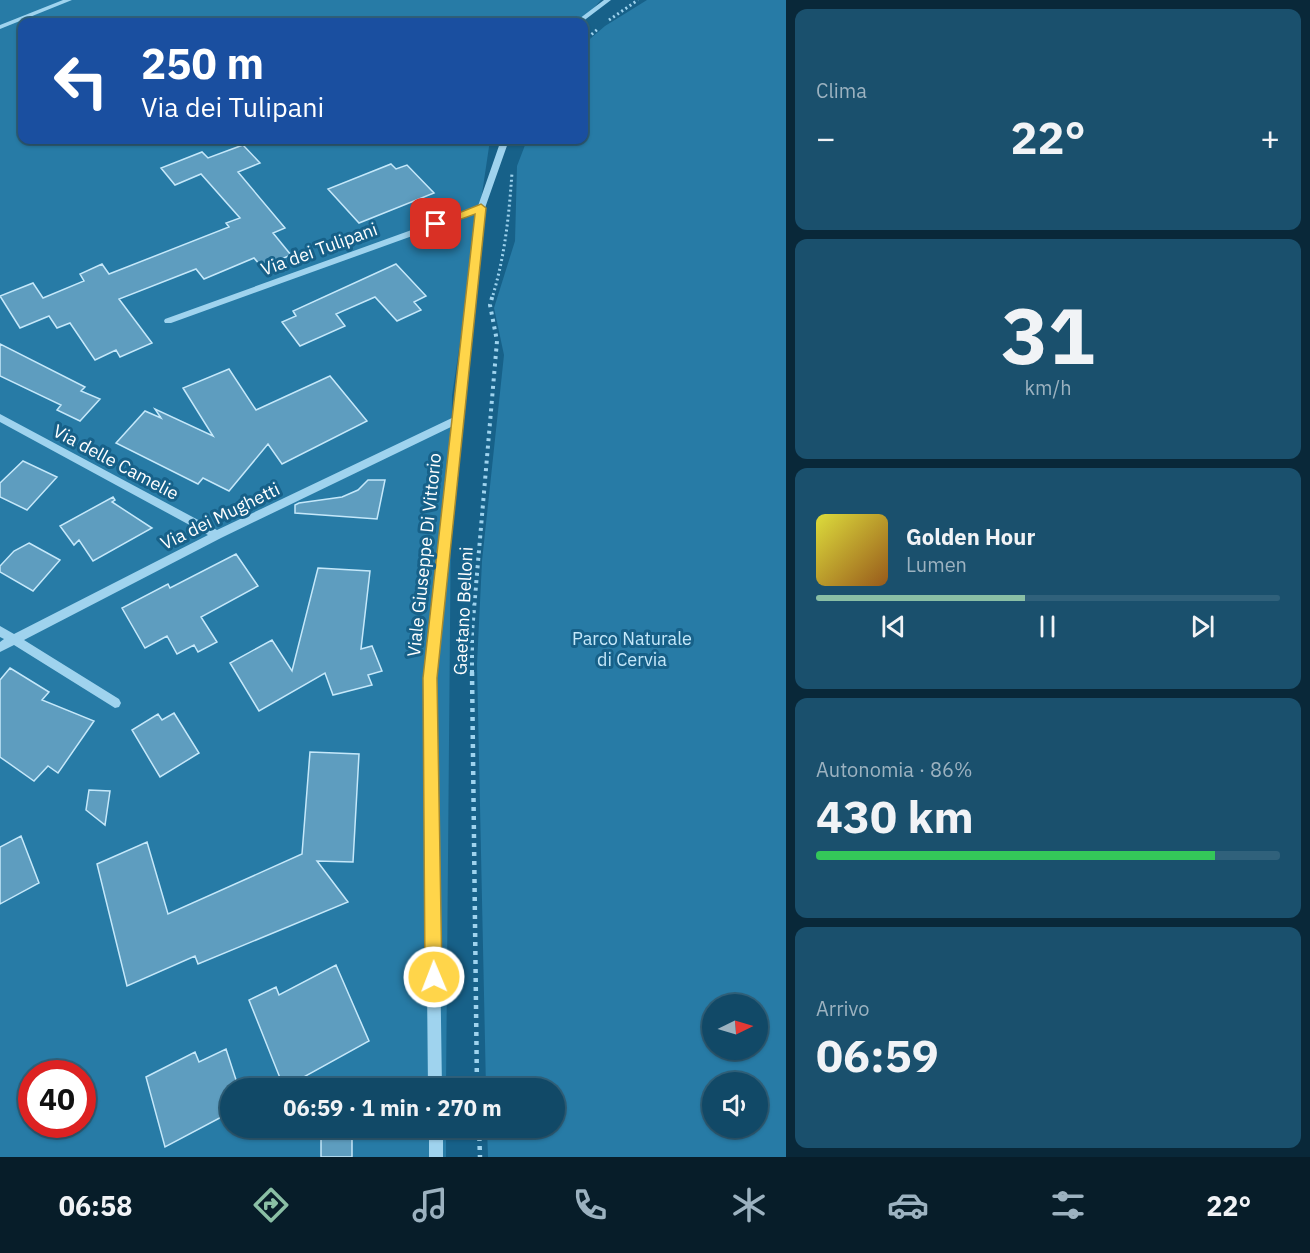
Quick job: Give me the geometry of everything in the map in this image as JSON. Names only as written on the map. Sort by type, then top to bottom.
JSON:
[{"type":"street","points":[[23,18],[69,0]]},
{"type":"street","points":[[583,18],[608,0]]},
{"type":"street","points":[[0,27],[18,20]]},
{"type":"street","name":"Viale Giuseppe Di Vittorio","points":[[435,1078],[430,678],[481,208],[504,144]]},
{"type":"street","name":"Via dei Tulipani","points":[[168,321],[481,208]]},
{"type":"street","name":"Via delle Camelie","points":[[0,418],[217,535]]},
{"type":"street","name":"Via dei Mughetti","points":[[0,647],[217,535],[458,419]]},
{"type":"street","points":[[0,631],[115,703]]},
{"type":"street","points":[[436,1138],[436,1157]]},
{"type":"path","points":[[588,38],[638,0]]},
{"type":"path","name":"Gaetano Belloni","points":[[477,1078],[472,632],[497,341],[489,305],[501,269],[509,222],[512,165]]},
{"type":"path","points":[[479,1138],[480,1157]]},
{"type":"green space","points":[[0,0],[601,0],[585,18],[18,18],[18,144],[489,144],[452,396],[446,1078],[220,1078],[220,1138],[446,1138],[446,1157],[0,1157]]},
{"type":"green space","name":"Parco Naturale di Cervia","points":[[647,0],[786,0],[786,1157],[488,1157],[487,1138],[565,1138],[565,1078],[486,1078],[477,664],[482,561],[504,355],[494,308],[515,241],[517,166],[525,144],[588,144],[588,41],[605,26]]},
{"type":"building","points":[[243,145],[260,163],[238,172],[285,228],[273,233],[291,255],[262,267],[254,258],[204,279],[196,269],[119,299],[152,343],[120,357],[116,350],[95,360],[70,323],[57,328],[49,316],[20,328],[0,296],[33,283],[43,298],[84,281],[80,274],[102,264],[109,274],[229,227],[226,223],[240,218],[201,174],[175,185],[161,168],[202,152],[208,158]]},
{"type":"building","points":[[391,164],[396,169],[407,165],[434,193],[359,223],[328,189]]},
{"type":"building","points":[[396,264],[426,296],[414,302],[421,310],[397,321],[375,297],[336,314],[345,326],[300,346],[282,322],[296,316],[293,311]]},
{"type":"building","points":[[0,344],[85,387],[81,391],[100,399],[80,421],[57,410],[61,405],[0,376]]},
{"type":"building","points":[[229,369],[256,410],[330,376],[367,421],[282,464],[268,444],[229,491],[203,478],[198,484],[116,443],[145,411],[161,418],[155,409],[213,436],[183,388]]},
{"type":"building","points":[[23,461],[57,477],[27,510],[0,497],[0,483]]},
{"type":"building","points":[[368,480],[385,480],[377,519],[295,513],[295,505],[299,503],[342,497],[358,490]]},
{"type":"building","points":[[113,497],[115,500],[112,502],[152,528],[93,561],[79,540],[74,545],[60,526]]},
{"type":"building","points":[[29,543],[60,560],[33,591],[0,572],[0,566],[14,551]]},
{"type":"building","points":[[236,554],[258,586],[201,617],[217,642],[198,652],[194,645],[177,654],[167,636],[145,648],[122,608],[168,584],[170,588]]},
{"type":"building","points":[[318,568],[370,571],[361,649],[372,646],[382,671],[368,675],[372,685],[333,695],[325,673],[259,711],[230,663],[272,640],[292,671]]},
{"type":"building","points":[[10,668],[49,692],[42,700],[94,721],[58,773],[48,766],[34,781],[0,757],[0,680]]},
{"type":"building","points":[[174,713],[199,753],[160,777],[132,730],[158,714],[162,720]]},
{"type":"building","points":[[310,752],[359,754],[353,862],[317,861],[348,902],[198,964],[195,956],[127,986],[97,864],[147,842],[168,914],[302,854]]},
{"type":"building","points":[[89,790],[110,791],[105,825],[86,810]]},
{"type":"building","points":[[21,836],[39,883],[0,904],[0,847]]},
{"type":"building","points":[[336,965],[369,1041],[302,1078],[280,1078],[249,1000],[276,987],[279,995]]},
{"type":"building","points":[[226,1049],[235,1078],[220,1078],[220,1118],[165,1147],[146,1077],[195,1052],[199,1062]]},
{"type":"building","points":[[321,1138],[352,1138],[352,1157],[321,1157]]},
{"type":"route","points":[[434,977],[430,678],[481,208],[436,224]]}]
